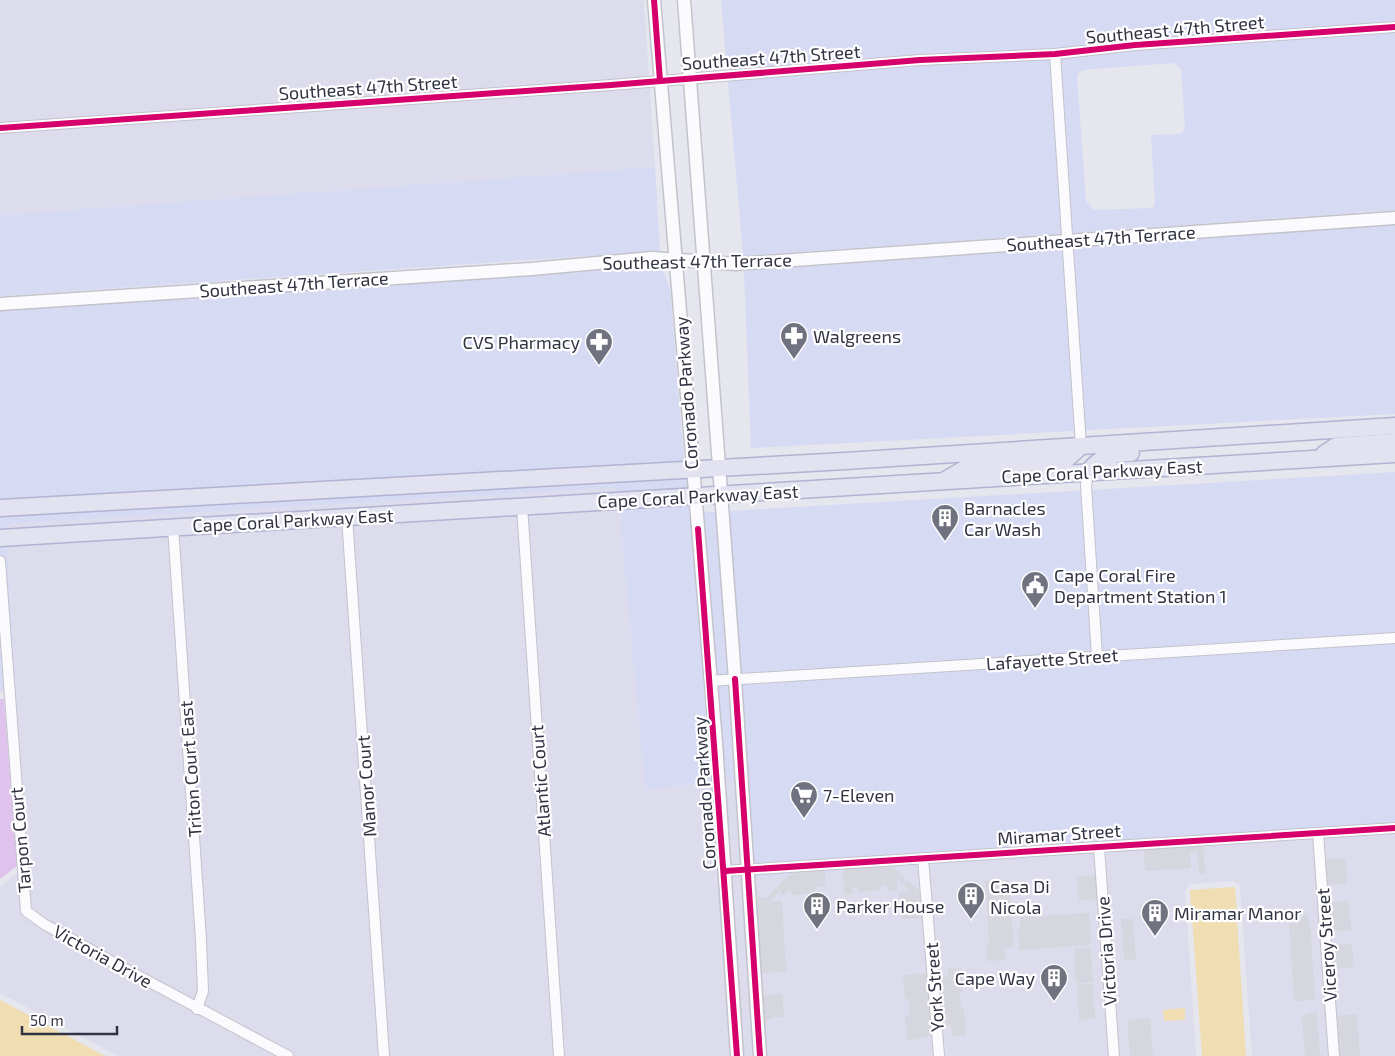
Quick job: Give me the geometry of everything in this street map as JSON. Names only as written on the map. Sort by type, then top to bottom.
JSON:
[{"type":"main road","name":"Cape Coral Parkway East","points":[[0,508],[719,468],[1395,426]]},
{"type":"main road","points":[[1088,472],[1096,461],[1104,457],[1187,449],[1208,444],[1223,437]]},
{"type":"main road","points":[[1318,458],[1336,446],[1395,442]]},
{"type":"main road","points":[[943,481],[966,468],[1068,458],[1082,446]]},
{"type":"main road","name":"Cape Coral Parkway East","points":[[0,538],[1395,454]]},
{"type":"street","name":"Coronado Parkway","points":[[654,0],[710,681],[738,1056]]},
{"type":"street","name":"Coronado Parkway","points":[[684,0],[735,679],[760,1056]]},
{"type":"street","name":"Southeast 47th Street","points":[[0,128],[660,81],[920,60],[1055,54],[1135,45],[1395,27]]},
{"type":"street","points":[[1055,54],[1082,446]]},
{"type":"street","points":[[0,122],[0,136]]},
{"type":"street","name":"Southeast 47th Terrace","points":[[0,304],[530,269],[652,258],[736,264],[1395,218]]},
{"type":"street","points":[[1088,472],[1086,486],[1097,656]]},
{"type":"street","name":"Atlantic Court","points":[[522,506],[559,1056]]},
{"type":"street","name":"Manor Court","points":[[347,517],[384,1056]]},
{"type":"street","name":"Triton Court East","points":[[173,527],[204,991],[197,1009]]},
{"type":"street","name":"Tarpon Court","points":[[0,561],[4,690],[26,910]]},
{"type":"street","name":"Lafayette Street","points":[[710,681],[1395,638]]},
{"type":"street","name":"Miramar Street","points":[[725,871],[1395,828]]},
{"type":"street","name":"Viceroy Street","points":[[1318,833],[1334,1056]]},
{"type":"street","name":"Victoria Drive","points":[[1099,847],[1114,1056]]},
{"type":"street","name":"York Street","points":[[923,858],[939,1056]]},
{"type":"street","name":"Victoria Drive","points":[[26,910],[44,924],[197,1009],[288,1056]]},
{"type":"shaded area","points":[[0,0],[644,0],[655,167],[0,215]]},
{"type":"shaded area","points":[[721,0],[1395,0],[1395,210],[743,256]],"holes":[[[1174,63],[1181,69],[1185,129],[1180,134],[1151,135],[1155,205],[1152,208],[1094,210],[1086,201],[1077,75],[1082,70]]]},
{"type":"shaded area","points":[[655,167],[660,251],[0,296],[0,215]]},
{"type":"shaded area","points":[[1395,225],[1395,414],[751,448],[744,271]]},
{"type":"shaded area","points":[[661,266],[670,288],[684,462],[0,501],[0,311],[531,276]]},
{"type":"shaded area","points":[[1395,472],[1395,832],[754,877],[729,511]]},
{"type":"shaded area","points":[[686,477],[687,489],[617,493],[616,488],[6,524],[6,530],[0,530],[0,515]]},
{"type":"shaded area","points":[[617,488],[617,493],[6,530],[6,524]]},
{"type":"shaded area","points":[[689,504],[712,782],[645,790],[619,508]]},
{"type":"shaded area","points":[[619,508],[645,790],[712,782],[731,1056],[118,1056],[0,993],[0,887],[20,871],[7,693],[0,693],[0,690],[16,688],[7,545]]},
{"type":"shaded area","points":[[703,512],[716,512],[734,779],[725,780]]},
{"type":"shaded area","points":[[0,545],[7,545],[16,689],[0,690]]},
{"type":"shaded area","points":[[0,699],[4,699],[17,866],[0,879]]},
{"type":"shaded area","points":[[734,779],[753,1056],[744,1056],[725,780]]},
{"type":"shaded area","points":[[1395,832],[1395,1056],[1252,1056],[1240,887],[1234,881],[1190,884],[1185,891],[1196,1056],[767,1056],[754,877]]},
{"type":"shaded area","name":"Miramar Manor","points":[[1203,844],[1205,873],[1199,874],[1197,851],[1190,852],[1191,868],[1145,871],[1144,848]]},
{"type":"shaded area","points":[[1346,858],[1347,884],[1325,885],[1323,860]]},
{"type":"shaded area","name":"Parker House","points":[[891,866],[906,879],[902,884],[897,879],[897,890],[888,891],[887,885],[881,886],[881,890],[858,892],[858,887],[852,888],[852,894],[844,894],[843,869]]},
{"type":"shaded area","name":"Parker House","points":[[825,870],[826,886],[814,887],[815,893],[792,895],[791,888],[783,895],[777,887],[793,872]]},
{"type":"shaded area","points":[[1098,875],[1099,899],[1079,900],[1077,877]]},
{"type":"shaded area","name":"Casa Di Nicola","points":[[1009,879],[1014,947],[1004,948],[1005,960],[987,961],[986,947],[989,942],[985,881]]},
{"type":"shaded area","name":"Parker House","points":[[908,881],[921,892],[923,918],[901,919],[899,892],[910,891],[904,885]]},
{"type":"shaded area","points":[[1235,887],[1246,1056],[1202,1056],[1190,890]]},
{"type":"shaded area","points":[[776,888],[779,892],[771,901],[782,901],[786,971],[757,974],[752,896],[767,898]]},
{"type":"shaded area","points":[[1349,901],[1351,930],[1328,932],[1326,903]]},
{"type":"shaded area","name":"Cape Way","points":[[1089,913],[1091,945],[1019,950],[1017,930],[1020,929],[1020,917]]},
{"type":"shaded area","points":[[1304,915],[1307,915],[1310,922],[1315,1000],[1294,1001],[1289,924],[1298,923]]},
{"type":"shaded area","points":[[1121,919],[1133,919],[1136,960],[1124,960]]},
{"type":"shaded area","points":[[1352,944],[1354,967],[1331,969],[1329,946]]},
{"type":"shaded area","name":"Cape Way","points":[[1091,948],[1093,982],[1076,983],[1074,949]]},
{"type":"shaded area","points":[[962,968],[963,992],[959,993],[961,1008],[964,1008],[966,1035],[952,1036],[951,1025],[940,1026],[936,978],[948,977],[948,969]]},
{"type":"shaded area","points":[[929,973],[934,1035],[907,1041],[905,1015],[910,1015],[909,999],[905,999],[903,975]]},
{"type":"shaded area","name":"Cape Way","points":[[1093,984],[1095,1018],[1079,1020],[1077,985]]},
{"type":"shaded area","points":[[782,994],[784,1017],[774,1017],[761,1025],[759,995]]},
{"type":"shaded area","points":[[0,1000],[105,1056],[0,1056]]},
{"type":"shaded area","points":[[1185,1008],[1185,1020],[1164,1021],[1163,1010]]},
{"type":"shaded area","points":[[1317,1012],[1320,1056],[1305,1056],[1302,1017],[1308,1013]]},
{"type":"shaded area","points":[[1357,1014],[1360,1056],[1337,1056],[1334,1016]]},
{"type":"shaded area","points":[[1150,1018],[1153,1056],[1130,1056],[1127,1020]]},
{"type":"cycle path","points":[[654,0],[660,81]]},
{"type":"cycle path","points":[[0,128],[611,85],[920,60],[1055,54],[1135,45],[1395,27]]},
{"type":"cycle path","points":[[698,529],[737,1056]]},
{"type":"cycle path","points":[[735,679],[760,1056]]},
{"type":"cycle path","points":[[725,871],[1395,828]]},
{"type":"place","name":"Walgreens","points":[[794,360]]},
{"type":"place","name":"CVS Pharmacy","points":[[599,366]]},
{"type":"place","name":"Barnacles Car Wash","points":[[945,542]]},
{"type":"place","name":"Cape Coral Fire Department Station 1","points":[[1035,609]]},
{"type":"place","name":"7-Eleven","points":[[804,819]]},
{"type":"place","name":"Casa Di Nicola","points":[[971,920]]},
{"type":"place","name":"Parker House","points":[[817,930]]},
{"type":"place","name":"Miramar Manor","points":[[1155,937]]},
{"type":"place","name":"Cape Way","points":[[1054,1002]]}]
